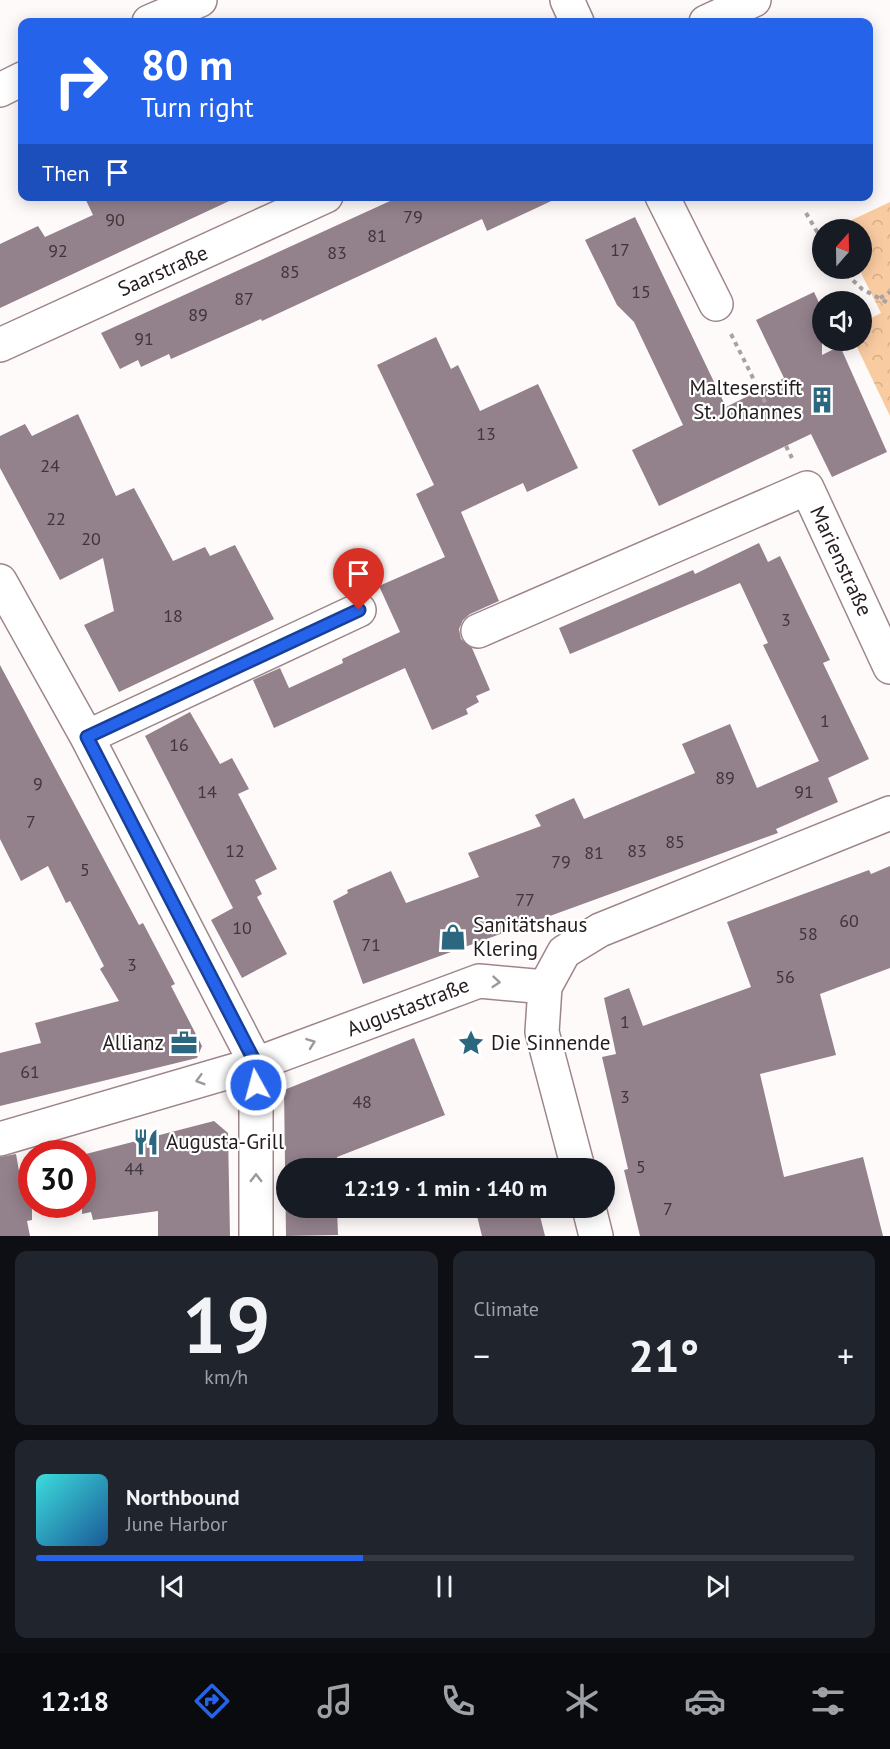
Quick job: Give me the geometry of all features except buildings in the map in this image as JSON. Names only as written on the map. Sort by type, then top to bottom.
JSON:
[{"type":"street","points":[[158,18],[200,0]]},
{"type":"street","points":[[567,0],[575,18]]},
{"type":"street","points":[[715,18],[754,0]]},
{"type":"street","points":[[0,90],[18,82]]},
{"type":"street","name":"Saarstraße","points":[[0,345],[315,201]]},
{"type":"street","points":[[664,201],[716,304]]},
{"type":"street","name":"Marienstraße","points":[[478,631],[807,488],[890,667]]},
{"type":"street","points":[[0,581],[87,737],[256,1064],[256,1236]]},
{"type":"street","points":[[87,737],[359,610]]},
{"type":"street","points":[[575,1158],[542,1032],[545,987],[564,952],[600,930],[890,813]]},
{"type":"street","name":"Augustastraße","points":[[0,1139],[256,1064],[479,981],[545,987]]},
{"type":"street","points":[[592,1218],[596,1236]]},
{"type":"path","points":[[807,213],[812,222]]},
{"type":"path","points":[[852,279],[862,289],[890,304]]},
{"type":"path","points":[[879,298],[890,292]]},
{"type":"path","points":[[716,304],[767,406]]},
{"type":"green space","points":[[890,202],[890,416],[859,351],[872,351],[872,318],[881,313],[864,279],[872,279],[872,219],[854,219]]},
{"type":"place","name":"Malteserstift St. Johannes","points":[[822,400]]},
{"type":"place","name":"Sanitätshaus Klering","points":[[453,937]]},
{"type":"place","name":"Allianz","points":[[184,1043]]},
{"type":"place","name":"Die Sinnende","points":[[471,1043]]},
{"type":"place","name":"Augusta-Grill","points":[[146,1142]]},
{"type":"route","points":[[256,1085],[256,1064],[87,737],[359,610]]}]
